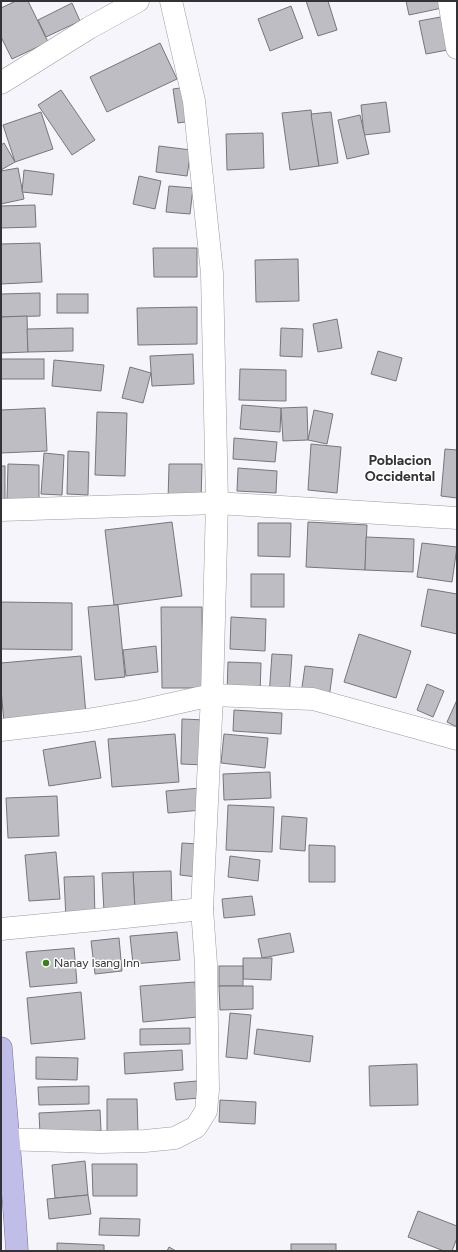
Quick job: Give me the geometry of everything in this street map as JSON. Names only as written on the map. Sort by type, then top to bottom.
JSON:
[{"type":"main road","points":[[1,1048],[5,1139],[12,1174],[17,1251]]},
{"type":"street","points":[[1,83],[89,28],[138,1]]},
{"type":"street","points":[[5,1139],[100,1142],[145,1141],[175,1138],[196,1126],[206,1111],[208,1090],[206,964],[202,909],[212,695],[217,503],[212,273],[194,100],[171,1]]},
{"type":"street","points":[[448,1],[457,48]]},
{"type":"street","points":[[1,510],[217,503],[457,518]]},
{"type":"street","points":[[1,730],[87,720],[140,711],[212,695],[314,699],[457,739]]},
{"type":"street","points":[[1,929],[202,909]]},
{"type":"building","points":[[16,1],[28,1],[48,42],[12,59],[1,37],[1,8]]},
{"type":"building","points":[[306,1],[328,1],[337,30],[318,36]]},
{"type":"building","points":[[406,1],[440,1],[442,8],[409,15]]},
{"type":"building","points":[[72,3],[80,21],[46,37],[38,20]]},
{"type":"building","points":[[291,6],[303,38],[270,51],[258,19]]},
{"type":"building","points":[[446,16],[453,49],[426,54],[419,21]]},
{"type":"building","points":[[160,43],[177,79],[107,112],[90,77]]},
{"type":"building","points":[[187,87],[192,121],[178,123],[173,89]]},
{"type":"building","points":[[61,90],[95,140],[72,155],[38,105]]},
{"type":"building","points":[[386,102],[390,132],[364,135],[361,105]]},
{"type":"building","points":[[311,110],[319,166],[290,170],[282,113]]},
{"type":"building","points":[[41,112],[53,149],[15,162],[3,125]]},
{"type":"building","points":[[331,112],[338,163],[319,166],[311,114]]},
{"type":"building","points":[[360,115],[369,154],[347,159],[338,120]]},
{"type":"building","points":[[263,133],[264,168],[227,170],[226,134]]},
{"type":"building","points":[[4,143],[15,162],[1,170],[1,145]]},
{"type":"building","points":[[159,146],[191,150],[187,176],[156,172]]},
{"type":"building","points":[[18,168],[24,199],[1,204],[1,171]]},
{"type":"building","points":[[24,170],[54,174],[52,195],[22,192]]},
{"type":"building","points":[[139,176],[161,181],[155,209],[133,204]]},
{"type":"building","points":[[169,186],[193,188],[190,214],[166,212]]},
{"type":"building","points":[[35,205],[36,227],[1,228],[1,206]]},
{"type":"building","points":[[40,243],[42,282],[1,284],[1,244]]},
{"type":"building","points":[[153,248],[197,248],[197,277],[154,277]]},
{"type":"building","points":[[298,259],[299,301],[256,302],[255,260]]},
{"type":"building","points":[[40,293],[40,316],[1,317],[1,294]]},
{"type":"building","points":[[57,294],[88,294],[88,313],[57,313]]},
{"type":"building","points":[[197,307],[197,344],[138,345],[137,308]]},
{"type":"building","points":[[27,316],[28,352],[1,353],[1,317]]},
{"type":"building","points":[[337,319],[342,348],[318,352],[313,324]]},
{"type":"building","points":[[73,328],[73,351],[28,352],[27,329]]},
{"type":"building","points":[[281,328],[303,329],[302,357],[280,356]]},
{"type":"building","points":[[378,351],[402,358],[396,381],[371,374]]},
{"type":"building","points":[[193,354],[194,384],[152,386],[150,356]]},
{"type":"building","points":[[1,359],[44,359],[44,379],[1,379]]},
{"type":"building","points":[[54,360],[104,365],[101,391],[52,386]]},
{"type":"building","points":[[130,367],[151,373],[143,403],[122,398]]},
{"type":"building","points":[[240,369],[286,370],[286,401],[239,400]]},
{"type":"building","points":[[242,405],[281,408],[280,432],[240,429]]},
{"type":"building","points":[[307,407],[308,440],[283,441],[281,408]]},
{"type":"building","points":[[45,408],[47,451],[1,453],[1,410]]},
{"type":"building","points":[[314,410],[333,414],[327,444],[308,440]]},
{"type":"building","points":[[97,412],[127,413],[125,476],[95,475]]},
{"type":"building","points":[[234,438],[277,442],[275,462],[233,459]]},
{"type":"building","points":[[311,444],[341,447],[337,493],[308,490]]},
{"type":"building","points":[[445,449],[457,450],[457,498],[441,496]]},
{"type":"building","points":[[68,451],[89,452],[88,495],[67,494]]},
{"type":"building","points":[[44,453],[64,455],[62,495],[41,494]]},
{"type":"building","points":[[8,464],[39,465],[39,501],[7,500]]},
{"type":"building","points":[[169,464],[202,464],[201,501],[168,501]]},
{"type":"building","points":[[1,466],[5,466],[5,502],[1,502]]},
{"type":"building","points":[[238,468],[277,471],[276,493],[237,491]]},
{"type":"building","points":[[172,522],[182,596],[114,605],[105,530]]},
{"type":"building","points":[[308,522],[367,525],[365,570],[306,567]]},
{"type":"building","points":[[258,523],[291,523],[290,557],[258,556]]},
{"type":"building","points":[[366,537],[414,539],[413,572],[365,570]]},
{"type":"building","points":[[422,543],[457,547],[452,582],[417,577]]},
{"type":"building","points":[[251,574],[284,574],[284,607],[251,607]]},
{"type":"building","points":[[428,589],[457,594],[457,634],[421,626]]},
{"type":"building","points":[[1,602],[72,603],[72,650],[1,649]]},
{"type":"building","points":[[118,605],[125,677],[95,680],[88,607]]},
{"type":"building","points":[[161,607],[202,607],[203,688],[162,688]]},
{"type":"building","points":[[231,617],[266,619],[265,651],[230,649]]},
{"type":"building","points":[[359,634],[411,651],[396,698],[344,682]]},
{"type":"building","points":[[156,646],[158,672],[126,676],[123,650]]},
{"type":"building","points":[[272,654],[292,655],[289,697],[269,696]]},
{"type":"building","points":[[81,656],[86,715],[4,722],[1,690],[1,663]]},
{"type":"building","points":[[228,662],[261,663],[260,694],[227,693]]},
{"type":"building","points":[[305,666],[333,669],[329,698],[301,694]]},
{"type":"building","points":[[427,684],[444,691],[433,717],[417,710]]},
{"type":"building","points":[[457,700],[457,727],[447,722]]},
{"type":"building","points":[[234,710],[282,713],[281,734],[233,731]]},
{"type":"building","points":[[182,719],[206,720],[205,765],[181,764]]},
{"type":"building","points":[[175,734],[179,782],[112,787],[108,739]]},
{"type":"building","points":[[224,734],[268,738],[265,768],[221,763]]},
{"type":"building","points":[[95,741],[101,778],[49,786],[43,750]]},
{"type":"building","points":[[270,772],[271,798],[224,800],[223,774]]},
{"type":"building","points":[[200,788],[202,810],[168,813],[166,791]]},
{"type":"building","points":[[57,796],[59,836],[8,838],[6,798]]},
{"type":"building","points":[[228,805],[274,807],[272,852],[226,850]]},
{"type":"building","points":[[282,816],[307,818],[305,851],[280,849]]},
{"type":"building","points":[[182,843],[199,844],[197,877],[180,875]]},
{"type":"building","points":[[309,845],[335,846],[335,882],[309,882]]},
{"type":"building","points":[[56,852],[60,899],[29,901],[25,855]]},
{"type":"building","points":[[230,856],[260,860],[258,881],[228,877]]},
{"type":"building","points":[[171,871],[172,909],[135,911],[133,872]]},
{"type":"building","points":[[133,872],[135,911],[104,912],[102,873]]},
{"type":"building","points":[[94,876],[95,919],[66,920],[64,877]]},
{"type":"building","points":[[252,896],[255,915],[224,918],[222,899]]},
{"type":"building","points":[[177,932],[180,960],[133,964],[130,936]]},
{"type":"building","points":[[290,933],[294,952],[262,958],[258,939]]},
{"type":"building","points":[[119,938],[122,971],[95,974],[91,941]]},
{"type":"building","points":[[74,948],[77,983],[30,987],[26,952]]},
{"type":"building","points":[[243,958],[272,958],[271,980],[243,979]]},
{"type":"building","points":[[219,966],[243,966],[243,986],[219,986]]},
{"type":"building","points":[[195,982],[198,1017],[143,1022],[140,986]]},
{"type":"building","points":[[219,986],[253,986],[253,1009],[220,1010]]},
{"type":"building","points":[[81,992],[85,1039],[31,1044],[27,998]]},
{"type":"building","points":[[230,1013],[251,1015],[247,1059],[226,1057]]},
{"type":"building","points":[[190,1028],[190,1044],[140,1045],[140,1029]]},
{"type":"building","points":[[257,1029],[313,1036],[310,1062],[254,1054]]},
{"type":"building","points":[[182,1050],[183,1070],[125,1074],[124,1053]]},
{"type":"building","points":[[36,1057],[78,1058],[77,1080],[36,1079]]},
{"type":"building","points":[[417,1064],[418,1105],[370,1106],[369,1066]]},
{"type":"building","points":[[197,1081],[199,1098],[176,1100],[174,1083]]},
{"type":"building","points":[[89,1086],[89,1104],[39,1105],[38,1087]]},
{"type":"building","points":[[107,1099],[137,1099],[138,1133],[107,1133]]},
{"type":"building","points":[[220,1100],[256,1102],[255,1124],[219,1122]]},
{"type":"building","points":[[100,1110],[101,1131],[40,1134],[39,1113]]},
{"type":"building","points":[[85,1161],[88,1195],[55,1198],[52,1165]]},
{"type":"building","points":[[92,1164],[137,1164],[137,1196],[93,1196]]},
{"type":"building","points":[[88,1195],[91,1214],[49,1219],[47,1199]]},
{"type":"building","points":[[418,1211],[457,1226],[457,1238],[452,1251],[444,1251],[408,1237]]},
{"type":"building","points":[[100,1218],[140,1219],[139,1236],[99,1235]]},
{"type":"building","points":[[57,1243],[104,1245],[104,1251],[57,1251]]},
{"type":"building","points":[[291,1244],[336,1244],[336,1251],[291,1251]]},
{"type":"building","points":[[169,1247],[176,1251],[167,1251]]},
{"type":"place","name":"Nanay Isang Inn","points":[[46,963]]},
{"type":"district","name":"Poblacion Occidental","points":[[400,468]]}]
